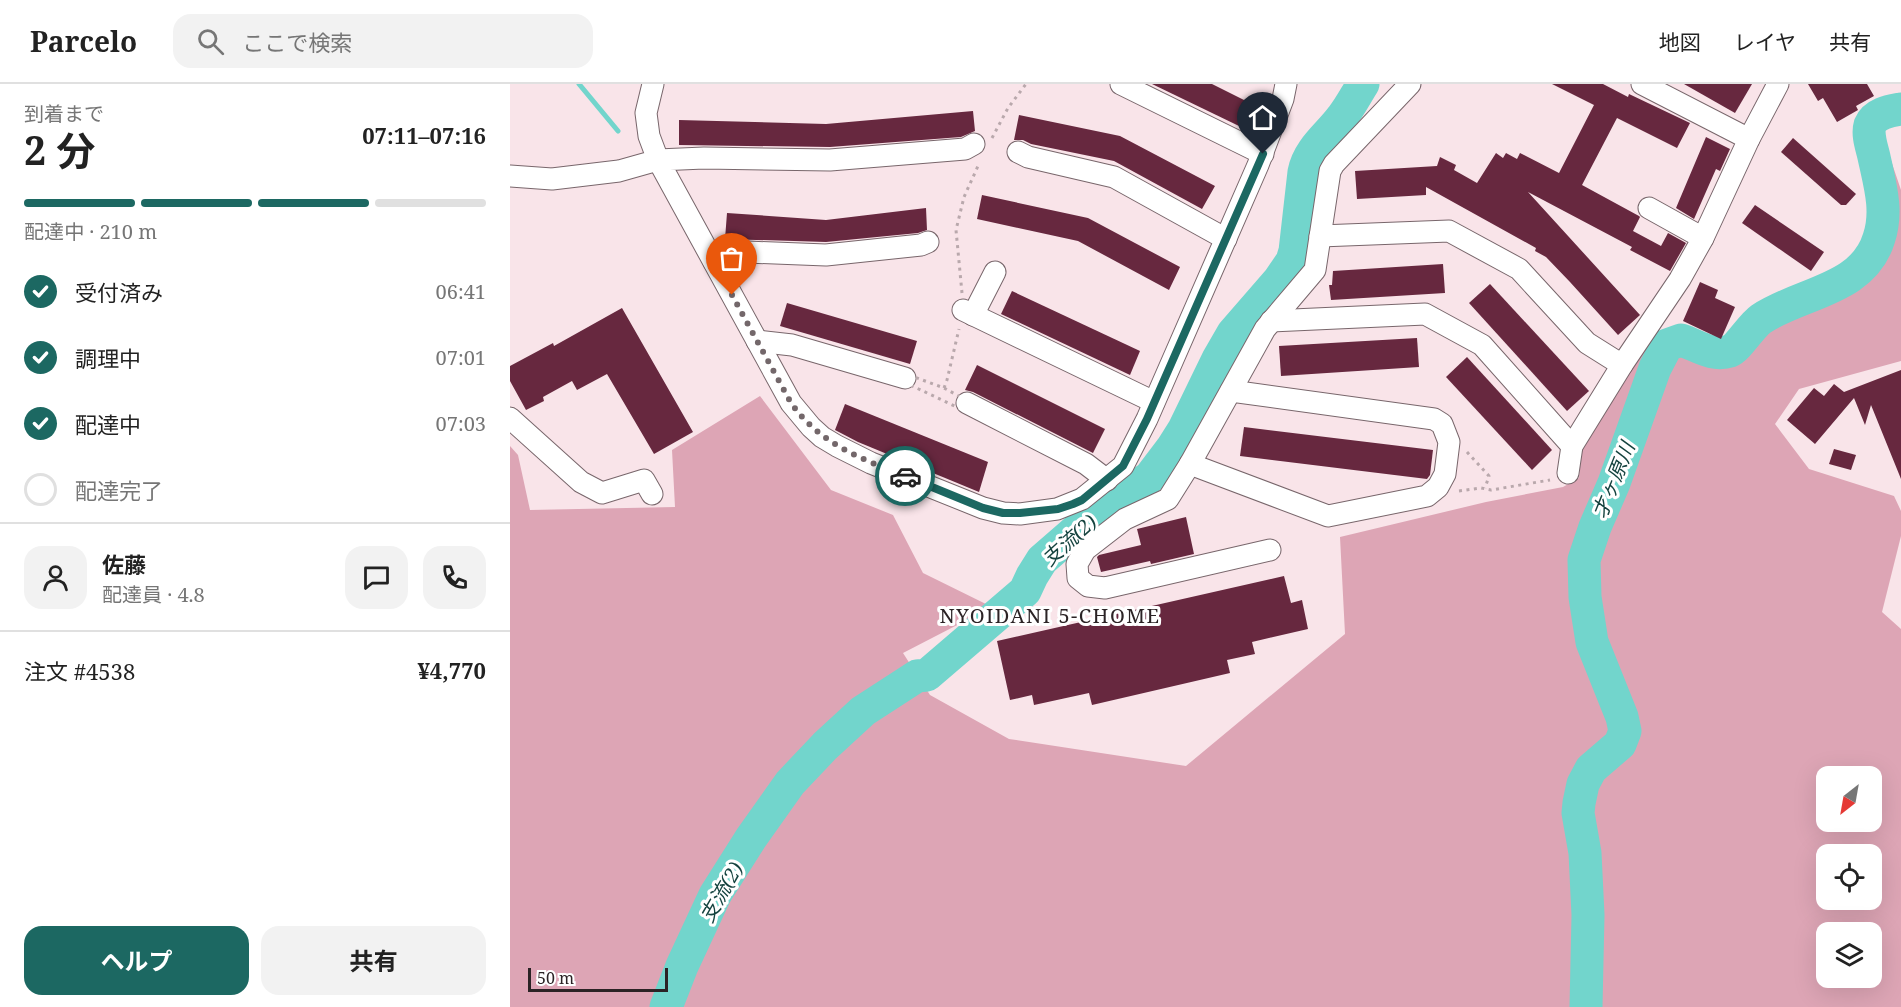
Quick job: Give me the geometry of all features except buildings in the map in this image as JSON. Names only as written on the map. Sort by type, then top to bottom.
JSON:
[{"type":"street","points":[[653,84],[646,113],[649,136],[658,160],[797,411],[822,437],[871,463],[983,508],[1011,514],[1058,509],[1082,500],[1123,466],[1154,402],[1263,154],[1283,99],[1286,84]]},
{"type":"street","points":[[1120,84],[1263,154]]},
{"type":"street","points":[[1270,550],[1105,588],[1088,586],[1078,578],[1077,564],[1085,550],[1125,519],[1168,499],[1271,321],[1315,270],[1330,171],[1334,164],[1410,84]]},
{"type":"street","points":[[1642,84],[1677,92],[1749,139]]},
{"type":"street","points":[[1568,473],[1572,446],[1622,365],[1680,279],[1703,238],[1749,139],[1778,84]]},
{"type":"street","points":[[510,176],[552,179],[619,171],[658,160],[704,158],[830,160],[964,149],[981,145]]},
{"type":"street","points":[[1018,152],[1028,157],[1114,177],[1226,239]]},
{"type":"street","points":[[1648,208],[1703,238]]},
{"type":"street","points":[[1320,236],[1449,231],[1519,269],[1587,343],[1622,365]]},
{"type":"street","points":[[714,262],[747,252],[826,255],[921,245],[928,242]]},
{"type":"street","points":[[994,272],[968,312],[1154,402]]},
{"type":"street","points":[[1271,321],[1425,314],[1482,345],[1572,446]]},
{"type":"street","points":[[757,341],[792,345],[905,378]]},
{"type":"street","points":[[1190,464],[1328,516],[1427,496],[1436,488],[1445,474],[1449,442],[1442,424],[1434,419],[1426,416],[1231,391]]},
{"type":"street","points":[[967,403],[1086,464],[1107,480]]},
{"type":"street","points":[[510,418],[581,482],[602,493],[644,480],[652,494]]},
{"type":"path","points":[[944,388],[968,312],[956,238],[957,220],[981,145],[1026,84]]},
{"type":"path","points":[[909,375],[944,388],[966,400],[967,403],[963,410],[904,382],[909,375]]},
{"type":"path","points":[[1449,442],[1461,446],[1486,471],[1489,476],[1485,489]]},
{"type":"path","points":[[1436,488],[1448,493],[1481,488],[1491,489],[1559,479],[1568,473]]},
{"type":"shaded area","points":[[1882,134],[1901,190],[1901,361],[1799,389],[1775,424],[1809,469],[1894,496],[1901,511],[1901,536],[1882,612],[1901,629],[1901,1007],[510,1007],[510,446],[518,455],[530,510],[675,507],[672,450],[760,396],[831,490],[893,515],[923,573],[992,607],[903,653],[930,695],[1009,739],[1186,766],[1345,634],[1340,537],[1486,502],[1563,487],[1579,478],[1582,446],[1644,346],[1662,353],[1681,351],[1696,358],[1734,362],[1761,325],[1858,282],[1879,255],[1892,214],[1875,136]]},
{"type":"waterway","points":[[579,84],[618,131]]},
{"type":"waterway","name":"支流(2)","points":[[666,1007],[715,895],[751,838],[790,783],[863,711],[917,676],[927,675],[1025,591],[1042,560],[1088,520],[1150,477],[1172,448],[1233,333],[1279,280],[1292,261],[1307,163],[1315,149],[1345,113],[1363,84]]},
{"type":"waterway","name":"才ヶ原川","points":[[1586,1007],[1588,915],[1585,853],[1578,813],[1579,803],[1583,784],[1591,769],[1620,744],[1625,731],[1622,717],[1592,642],[1585,597],[1584,560],[1595,527],[1614,483],[1655,368],[1667,345],[1681,340],[1717,353],[1730,351],[1761,319],[1845,280],[1871,256],[1882,228],[1883,208],[1869,129],[1872,121],[1879,115],[1901,109]]},
{"type":"way so far","points":[[732,295],[791,403],[802,418],[822,437],[837,446],[871,463],[905,476]]},
{"type":"district","name":"NYOIDANI 5-CHOME","points":[[1050,615]]},
{"type":"route","points":[[905,476],[983,508],[1011,514],[1058,509],[1073,504],[1082,500],[1123,466],[1147,419],[1263,154]]}]
